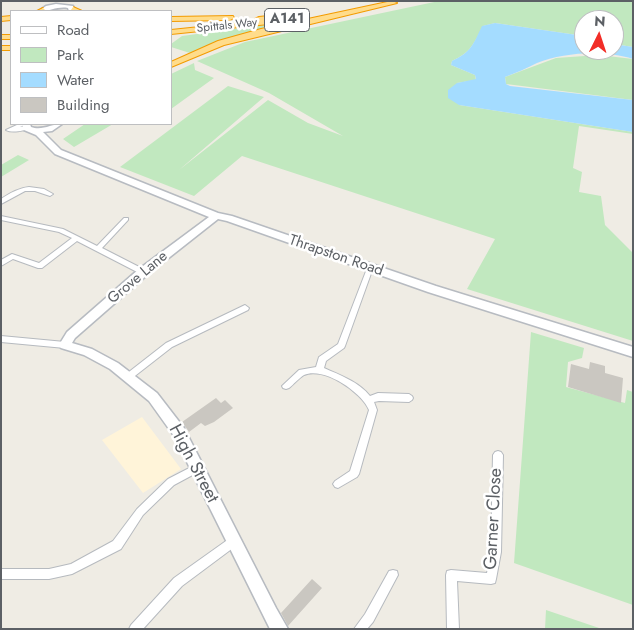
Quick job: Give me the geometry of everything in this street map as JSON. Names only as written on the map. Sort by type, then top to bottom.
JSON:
[{"type":"highway","name":"Spittals Way","points":[[172,27],[279,17],[380,1]]},
{"type":"highway","name":"Spittals Way","points":[[172,32],[295,19],[398,2]]},
{"type":"highway","points":[[172,65],[221,43],[264,31],[398,2]]},
{"type":"highway","points":[[325,9],[369,4]]},
{"type":"highway","points":[[172,19],[228,18],[316,10]]},
{"type":"main road","points":[[45,10],[62,5],[74,10]]},
{"type":"main road","name":"Thrapston Road","points":[[25,125],[36,131],[58,152],[216,216],[229,218],[457,298],[633,352]]},
{"type":"main road","points":[[36,131],[56,125]]},
{"type":"main road","points":[[48,142],[56,125]]},
{"type":"main road","name":"Grove Lane","points":[[65,345],[71,335],[143,272],[216,216]]},
{"type":"main road","name":"High Street","points":[[65,345],[88,352],[128,377],[153,397],[174,425],[232,541],[280,629]]},
{"type":"street","points":[[1,129],[9,130],[25,125]]},
{"type":"street","points":[[1,202],[24,188],[38,188],[50,194]]},
{"type":"street","points":[[1,218],[62,230],[143,272]]},
{"type":"street","points":[[99,248],[126,219]]},
{"type":"street","points":[[1,264],[12,256],[40,266],[76,238]]},
{"type":"street","points":[[319,370],[322,359],[341,346],[370,268]]},
{"type":"street","points":[[128,377],[168,345],[245,308]]},
{"type":"street","name":"High Street","points":[[1,339],[65,345]]},
{"type":"street","points":[[286,386],[302,372],[319,370],[355,388],[371,400],[373,410],[354,474],[338,484]]},
{"type":"street","points":[[371,400],[378,397],[409,398]]},
{"type":"street","name":"Garner Close","points":[[453,629],[450,576],[491,579],[496,552],[498,455]]},
{"type":"street","points":[[1,574],[49,574],[72,569],[117,545],[140,512],[171,482],[197,468]]},
{"type":"street","points":[[135,629],[178,582],[232,541]]},
{"type":"street","points":[[360,629],[369,618],[393,575]]},
{"type":"shaded area","points":[[142,417],[181,469],[143,493],[102,440]]},
{"type":"green space","points":[[439,1],[633,1],[633,47],[624,46],[624,10],[574,10],[574,35],[495,23],[483,26],[471,47],[452,61],[451,65],[475,75],[476,80],[457,83],[459,105],[633,132],[633,134],[579,126],[573,168],[582,172],[579,192],[601,196],[605,225],[633,253],[633,341],[467,289],[495,239],[242,156],[194,196],[120,167],[228,86],[264,97],[179,170],[268,100],[308,123],[343,136],[269,93],[197,61],[245,42]]},
{"type":"green space","points":[[272,24],[275,26],[215,42],[190,53],[172,47],[172,43],[182,36]]},
{"type":"green space","points":[[574,57],[574,60],[633,59],[633,100],[506,84],[505,77],[556,58]]},
{"type":"green space","points":[[194,63],[195,70],[214,78],[172,108],[172,74]]},
{"type":"green space","points":[[84,125],[111,125],[74,147],[63,139]]},
{"type":"green space","points":[[18,155],[29,160],[1,177],[1,165]]},
{"type":"green space","points":[[531,332],[584,348],[582,358],[568,362],[566,387],[625,403],[627,390],[633,392],[633,605],[514,563]]},
{"type":"green space","points":[[546,610],[602,629],[545,629]]},
{"type":"water","points":[[495,23],[574,35],[574,55],[560,56],[537,63],[505,77],[506,84],[633,100],[633,132],[459,105],[448,98],[448,90],[457,83],[476,79],[475,75],[451,65],[452,61],[471,47],[482,26]]},
{"type":"water","points":[[624,46],[633,47],[633,59],[624,57]]},
{"type":"building","points":[[590,362],[605,366],[605,373],[623,378],[621,403],[568,387],[571,364],[589,369]]},
{"type":"building","points":[[216,398],[221,403],[225,400],[233,408],[214,422],[205,426],[201,423],[189,432],[182,422]]},
{"type":"building","points":[[312,579],[322,588],[288,626],[281,613]]}]
